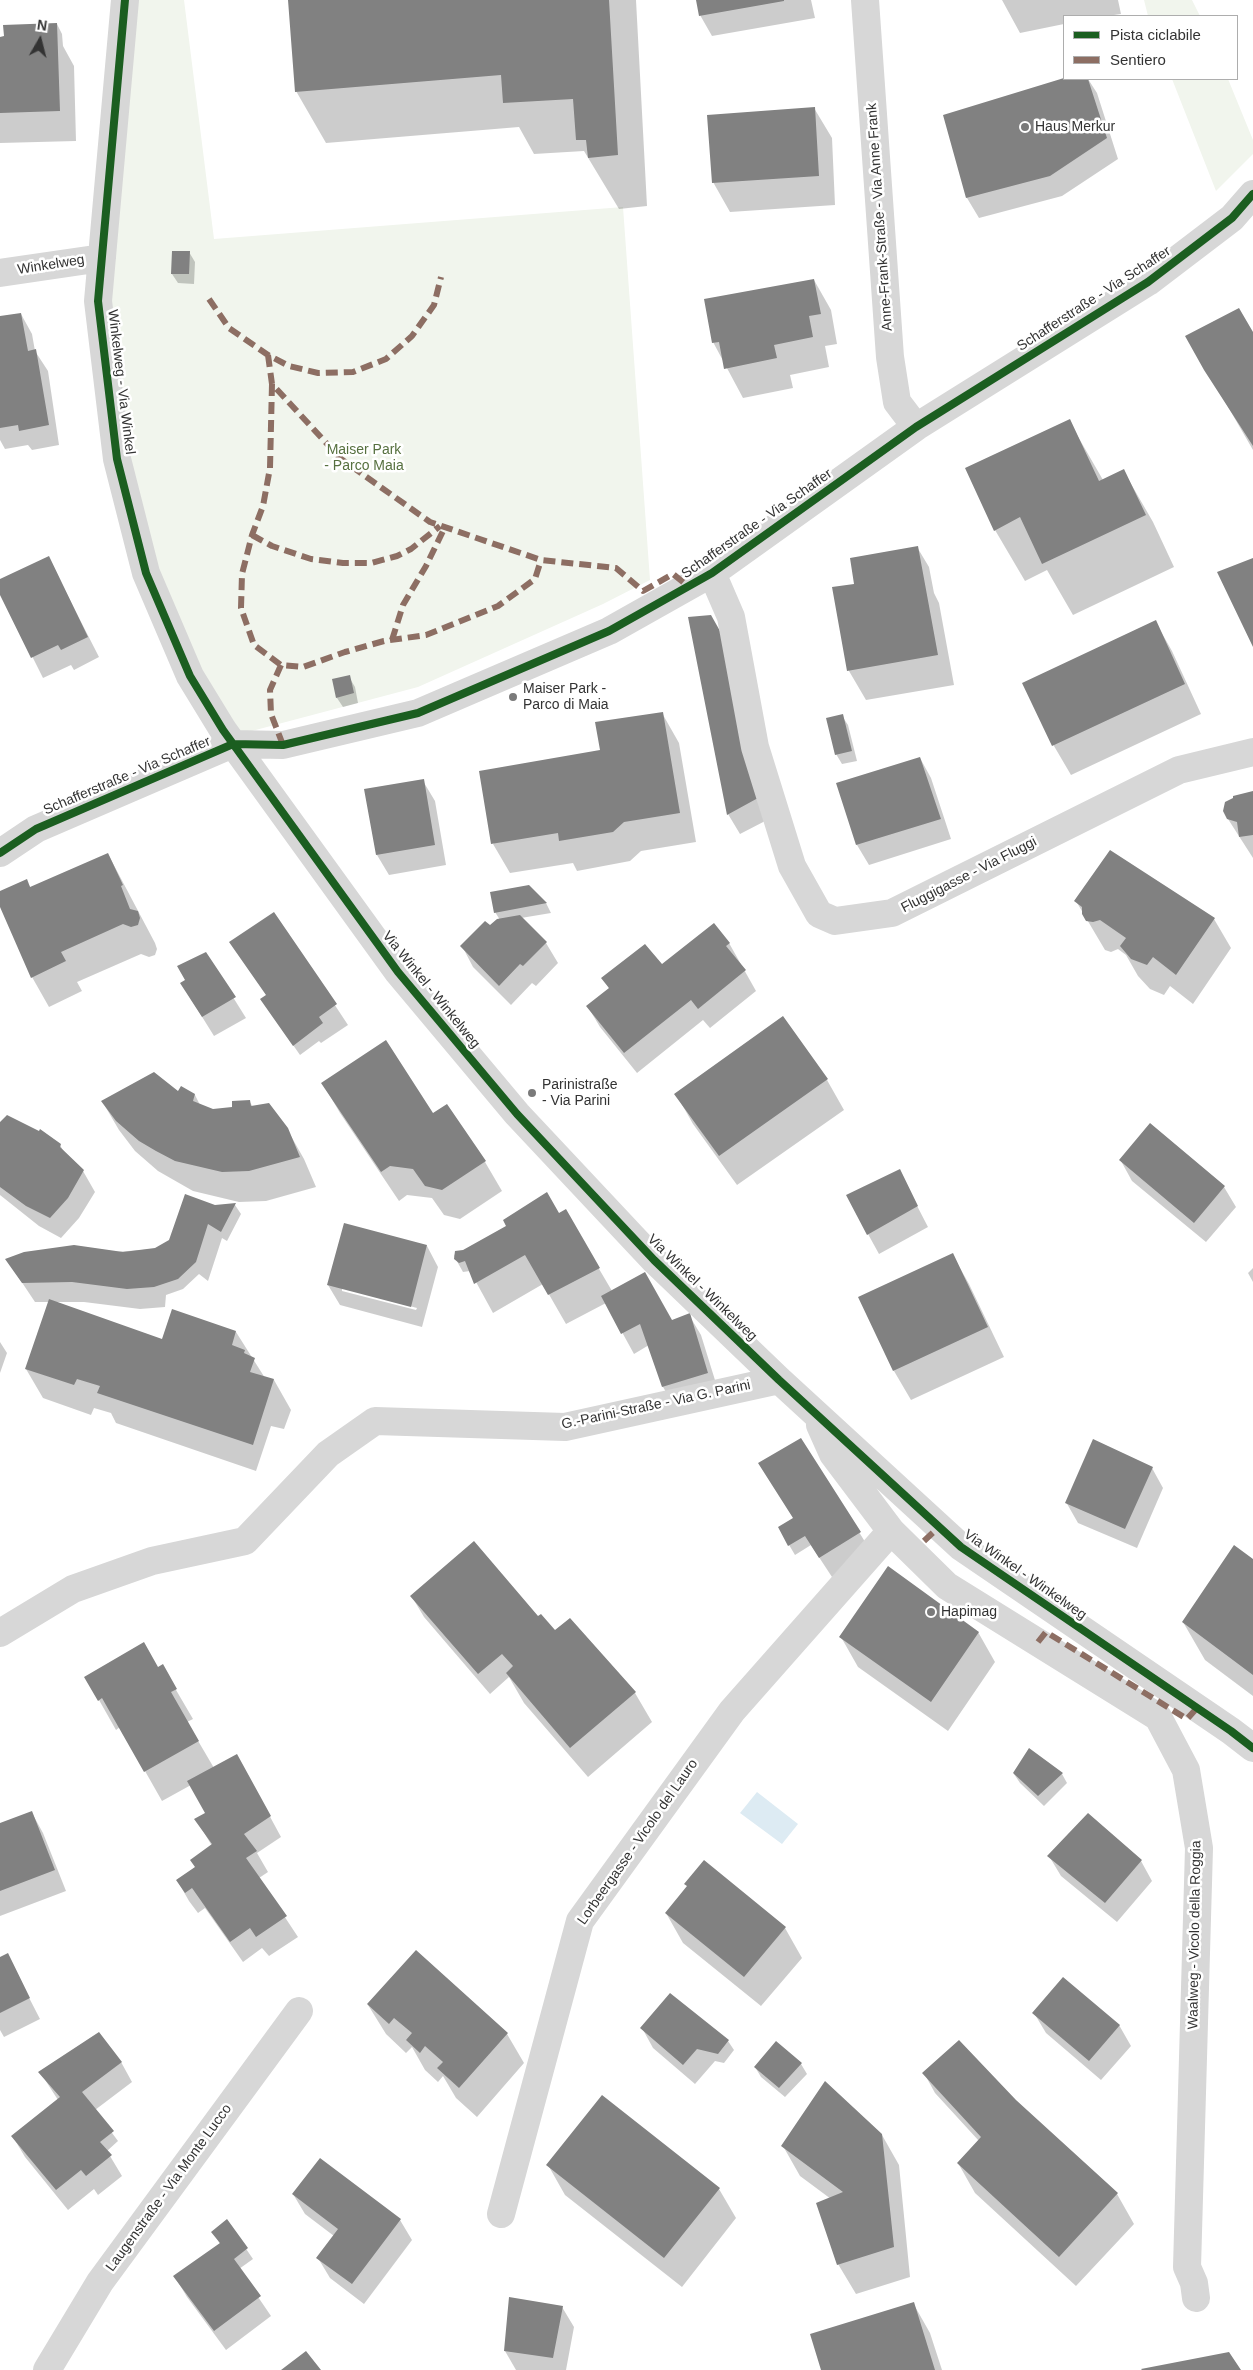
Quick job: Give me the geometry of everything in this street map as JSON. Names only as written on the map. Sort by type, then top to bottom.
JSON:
[{"type":"street","name":"Winkelweg - Via Winkel","points":[[124,0],[98,301],[117,459],[146,573],[190,676],[233,744]]},
{"type":"street","name":"Anne-Frank-Straße - Via Anne Frank","points":[[865,0],[890,357],[897,402],[916,427]]},
{"type":"street","name":"Schafferstraße - Via Schaffer","points":[[0,853],[36,830],[233,744],[283,745],[418,713],[609,630],[712,573],[916,427],[1148,282],[1232,218],[1253,194]]},
{"type":"street","name":"Winkelweg","points":[[0,273],[102,258]]},
{"type":"street","name":"Fluggigasse - Via Fluggi","points":[[712,573],[731,617],[755,747],[792,866],[819,914],[836,921],[892,914],[1178,770],[1253,752]]},
{"type":"street","name":"Via Winkel - Winkelweg","points":[[233,744],[398,972],[517,1114],[654,1260],[779,1380],[960,1547],[1253,1748]]},
{"type":"street","name":"G.-Parini-Straße - Via G. Parini","points":[[0,1633],[73,1589],[152,1561],[245,1542],[328,1454],[375,1421],[565,1426],[779,1380]]},
{"type":"street","name":"Waalweg - Vicolo della Roggia","points":[[815,1412],[834,1454],[891,1532],[948,1586],[1158,1716],[1186,1770],[1199,1848],[1186,2267],[1194,2283],[1196,2298]]},
{"type":"street","name":"Lorbeergasse - Vicolo del Lauro","points":[[501,2214],[580,1921],[732,1711],[891,1532]]},
{"type":"street","name":"Laugenstraße - Via Monte Lucco","points":[[47,2370],[100,2282],[299,2011]]},
{"type":"green space","name":"Maiser Park - Parco Maia","points":[[138,0],[184,0],[214,239],[623,207],[650,580],[603,604],[418,687],[233,736],[152,571],[126,456],[110,302]]},
{"type":"green space","points":[[1144,0],[1192,0],[1200,15],[1148,15]]},
{"type":"green space","points":[[1172,80],[1228,80],[1253,140],[1253,154],[1216,191]]},
{"type":"shaded area","points":[[757,1792],[798,1824],[782,1844],[740,1813]]},
{"type":"building","points":[[288,0],[609,0],[618,155],[588,158],[586,140],[576,140],[573,99],[503,103],[501,75],[295,92]]},
{"type":"building","points":[[696,0],[784,0],[784,1],[699,16]]},
{"type":"building","points":[[57,23],[60,111],[0,113],[0,37],[4,36],[3,25]]},
{"type":"building","name":"Haus Merkur","points":[[1063,78],[1063,80],[1088,80],[1107,138],[1050,176],[966,198],[943,115]]},
{"type":"building","points":[[815,107],[819,176],[712,183],[707,115]]},
{"type":"building","points":[[172,251],[190,251],[189,274],[171,274]]},
{"type":"building","points":[[814,279],[821,314],[809,316],[813,337],[774,345],[777,358],[724,369],[719,342],[712,343],[704,299]]},
{"type":"building","points":[[1239,308],[1253,332],[1253,446],[1204,370],[1185,336]]},
{"type":"building","points":[[21,313],[28,351],[36,349],[49,425],[19,431],[18,425],[0,428],[0,316]]},
{"type":"building","points":[[1070,419],[1099,481],[1124,469],[1146,515],[1042,564],[1020,517],[994,531],[965,468]]},
{"type":"building","points":[[918,546],[938,655],[847,671],[832,587],[854,584],[850,558]]},
{"type":"building","points":[[49,556],[88,637],[61,650],[58,645],[31,658],[0,595],[0,579]]},
{"type":"building","points":[[1253,558],[1253,647],[1217,572]]},
{"type":"building","points":[[711,615],[720,631],[758,798],[727,815],[688,617]]},
{"type":"building","points":[[1156,620],[1185,684],[1052,746],[1022,683]]},
{"type":"building","points":[[350,675],[354,693],[336,698],[332,679]]},
{"type":"building","points":[[663,712],[680,813],[624,822],[613,832],[559,841],[558,833],[491,844],[479,771],[600,750],[595,722]]},
{"type":"building","points":[[843,714],[852,751],[835,755],[826,718]]},
{"type":"building","points":[[920,757],[941,819],[856,845],[836,783]]},
{"type":"building","points":[[424,779],[435,845],[376,855],[364,789]]},
{"type":"building","points":[[1253,791],[1253,835],[1239,837],[1237,822],[1227,819],[1223,811],[1225,802],[1233,798],[1233,796]]},
{"type":"building","points":[[1110,850],[1215,918],[1176,975],[1153,957],[1147,965],[1131,959],[1120,946],[1126,938],[1100,920],[1086,921],[1082,914],[1082,907],[1074,901]]},
{"type":"building","points":[[108,853],[123,885],[121,886],[130,909],[138,911],[140,918],[138,925],[131,927],[123,924],[61,952],[66,961],[31,978],[0,907],[0,891],[27,879],[30,887]]},
{"type":"building","points":[[529,885],[547,903],[494,913],[490,892]]},
{"type":"building","points":[[274,912],[337,1004],[319,1017],[323,1023],[293,1046],[260,999],[266,995],[229,942]]},
{"type":"building","points":[[520,915],[547,942],[523,966],[520,964],[499,986],[460,946],[485,921],[490,925],[497,919]]},
{"type":"building","points":[[714,923],[730,943],[726,946],[746,970],[698,1009],[691,1000],[624,1053],[586,1006],[609,988],[601,978],[645,944],[662,964]]},
{"type":"building","points":[[206,952],[236,997],[202,1017],[180,983],[185,980],[177,966]]},
{"type":"building","points":[[783,1016],[828,1079],[719,1156],[674,1094]]},
{"type":"building","points":[[386,1040],[433,1113],[447,1104],[486,1161],[442,1190],[425,1186],[413,1169],[390,1166],[381,1172],[321,1083]]},
{"type":"building","points":[[154,1072],[178,1091],[181,1086],[195,1094],[193,1101],[213,1109],[232,1107],[232,1101],[250,1100],[251,1106],[269,1103],[288,1128],[300,1157],[249,1171],[222,1172],[175,1161],[156,1151],[139,1141],[116,1121],[101,1101]]},
{"type":"building","points":[[7,1115],[39,1131],[40,1129],[61,1144],[60,1147],[84,1170],[68,1198],[50,1218],[26,1206],[0,1187],[0,1122]]},
{"type":"building","points":[[1150,1123],[1225,1186],[1194,1223],[1119,1160]]},
{"type":"building","points":[[900,1169],[918,1206],[867,1235],[846,1195]]},
{"type":"building","points":[[547,1192],[559,1213],[566,1209],[600,1268],[548,1295],[525,1255],[474,1284],[465,1261],[459,1263],[454,1259],[455,1251],[463,1250],[506,1226],[503,1220]]},
{"type":"building","points":[[185,1194],[215,1205],[236,1203],[221,1232],[208,1224],[196,1262],[178,1279],[154,1287],[127,1289],[72,1282],[22,1283],[5,1259],[24,1252],[74,1245],[123,1252],[155,1248],[169,1240]]},
{"type":"building","points":[[344,1223],[427,1245],[411,1307],[327,1285]]},
{"type":"building","points":[[953,1253],[988,1327],[893,1371],[858,1297]]},
{"type":"building","points":[[645,1272],[672,1320],[690,1313],[708,1373],[662,1387],[640,1324],[621,1334],[601,1296]]},
{"type":"building","points":[[49,1299],[162,1339],[172,1309],[236,1331],[232,1345],[245,1350],[244,1353],[255,1358],[250,1372],[274,1379],[253,1445],[97,1393],[100,1386],[77,1379],[74,1385],[25,1369]]},
{"type":"building","points":[[801,1438],[861,1532],[819,1558],[805,1536],[788,1546],[778,1527],[793,1518],[758,1463]]},
{"type":"building","points":[[1093,1439],[1153,1467],[1125,1529],[1065,1503]]},
{"type":"building","points":[[474,1541],[538,1616],[541,1614],[555,1630],[570,1618],[636,1692],[570,1748],[506,1673],[513,1666],[502,1654],[478,1674],[410,1596]]},
{"type":"building","points":[[1234,1545],[1253,1559],[1253,1675],[1182,1622]]},
{"type":"building","points":[[888,1566],[979,1632],[931,1702],[839,1637]]},
{"type":"building","points":[[144,1642],[158,1667],[163,1664],[177,1689],[171,1692],[199,1741],[144,1772],[102,1698],[98,1701],[84,1677]]},
{"type":"building","points":[[1029,1748],[1063,1773],[1038,1796],[1013,1773]]},
{"type":"building","points":[[237,1754],[271,1816],[244,1834],[257,1851],[246,1858],[287,1916],[256,1937],[250,1928],[230,1942],[192,1888],[185,1893],[176,1880],[195,1867],[190,1860],[212,1844],[194,1819],[205,1813],[187,1781]]},
{"type":"building","points":[[32,1811],[55,1870],[0,1891],[0,1823]]},
{"type":"building","points":[[1088,1813],[1142,1860],[1105,1903],[1047,1856]]},
{"type":"building","points":[[704,1860],[786,1927],[744,1977],[665,1913],[687,1886],[684,1884]]},
{"type":"building","points":[[416,1950],[508,2033],[459,2088],[437,2068],[443,2062],[425,2046],[420,2053],[406,2040],[412,2033],[394,2018],[389,2024],[367,2004]]},
{"type":"building","points":[[8,1953],[30,1998],[0,2013],[0,1957]]},
{"type":"building","points":[[1063,1977],[1120,2025],[1089,2061],[1032,2013]]},
{"type":"building","points":[[670,1993],[729,2040],[718,2054],[697,2049],[683,2065],[640,2028]]},
{"type":"building","points":[[99,2032],[122,2062],[82,2092],[114,2131],[100,2142],[112,2155],[86,2176],[81,2170],[56,2190],[11,2136],[60,2097],[38,2072]]},
{"type":"building","points":[[959,2040],[1016,2100],[1118,2193],[1059,2257],[957,2163],[981,2137],[922,2073]]},
{"type":"building","points":[[776,2041],[802,2063],[779,2088],[754,2067]]},
{"type":"building","points":[[825,2081],[882,2134],[894,2247],[837,2265],[816,2203],[843,2192],[781,2146]]},
{"type":"building","points":[[602,2095],[720,2188],[664,2258],[546,2165]]},
{"type":"building","points":[[320,2158],[401,2219],[352,2284],[316,2258],[338,2229],[292,2194]]},
{"type":"building","points":[[227,2219],[248,2248],[234,2259],[261,2296],[214,2331],[173,2276],[220,2243],[211,2232]]},
{"type":"building","points":[[509,2297],[563,2306],[553,2358],[504,2351]]},
{"type":"building","points":[[914,2302],[935,2370],[821,2370],[810,2334]]},
{"type":"building","points":[[306,2351],[321,2370],[281,2370]]},
{"type":"building","points":[[1229,2352],[1241,2370],[1141,2369]]},
{"type":"marked path","points":[[209,299],[229,328],[268,355],[289,366],[318,373],[353,372],[386,359],[412,336],[434,305],[441,277]]},
{"type":"marked path","points":[[268,355],[272,384],[341,459],[430,522],[541,560],[616,568],[643,591],[673,574],[689,587]]},
{"type":"marked path","points":[[272,384],[270,468],[263,506],[252,535],[242,574],[241,608],[254,645],[281,665],[303,667],[384,641],[426,635],[498,606],[535,579],[541,560]]},
{"type":"marked path","points":[[252,535],[272,546],[311,559],[343,563],[371,563],[397,556],[411,549],[440,526]]},
{"type":"marked path","points":[[392,640],[403,605],[426,566],[445,527]]},
{"type":"marked path","points":[[281,665],[270,690],[271,714],[283,745]]},
{"type":"marked path","points":[[924,1541],[939,1527]]},
{"type":"marked path","points":[[1038,1642],[1046,1632],[1187,1719],[1197,1708]]},
{"type":"cycle path","points":[[125,0],[98,301],[117,459],[146,573],[190,676],[223,730],[398,972],[517,1114],[654,1260],[779,1380],[961,1547],[1231,1731],[1253,1748]]},
{"type":"cycle path","points":[[0,853],[36,829],[233,744],[283,745],[418,713],[609,631],[712,573],[916,427],[1148,282],[1232,218],[1253,194]]},
{"type":"place","name":"Haus Merkur","points":[[1025,127]]},
{"type":"place","name":"Maiser Park - Parco di Maia","points":[[513,697]]},
{"type":"place","name":"Parinistraße - Via Parini","points":[[532,1093]]},
{"type":"place","name":"Hapimag","points":[[931,1612]]}]
